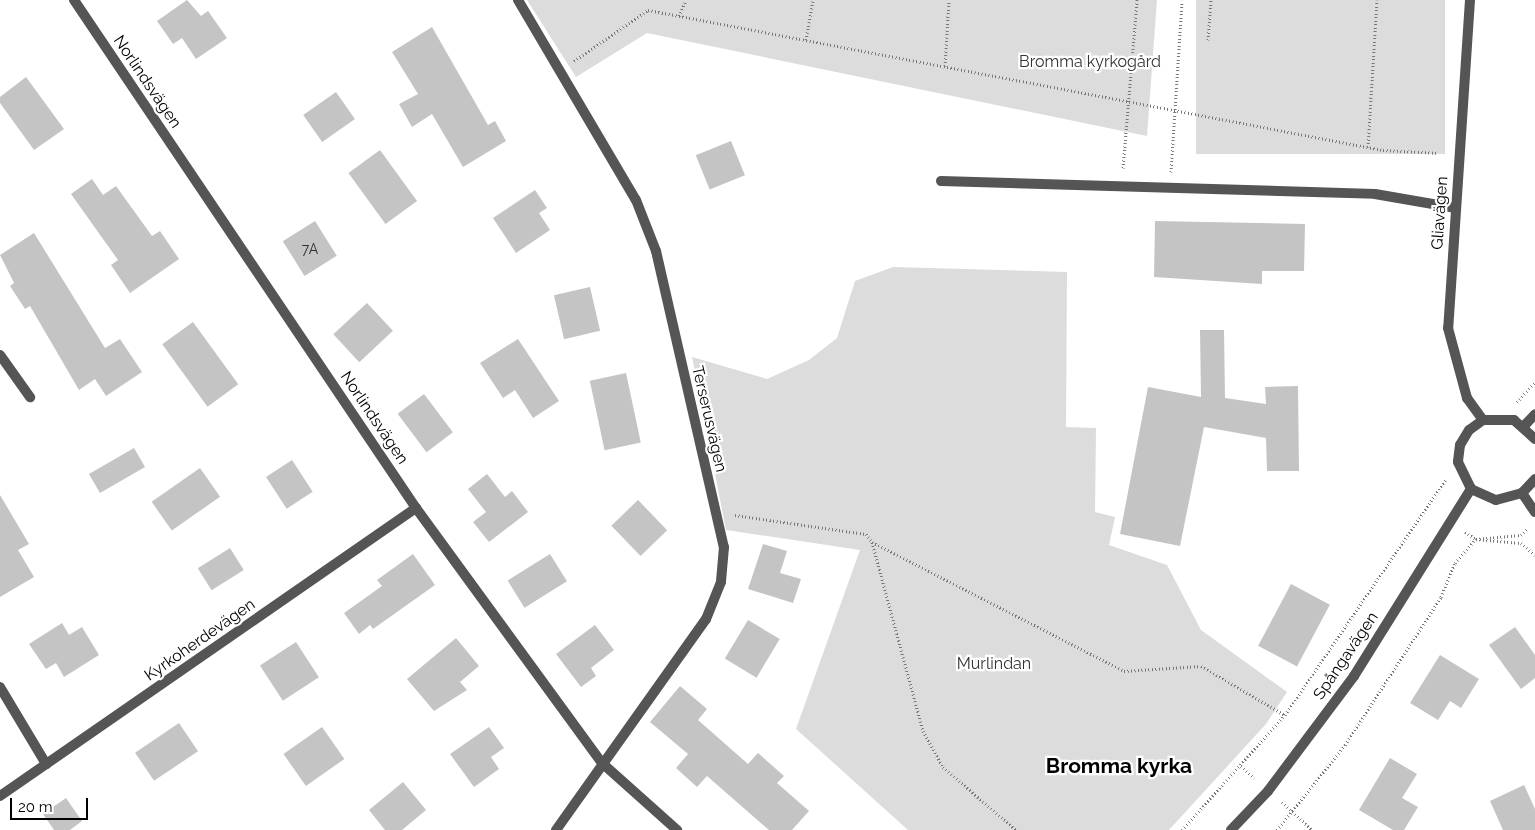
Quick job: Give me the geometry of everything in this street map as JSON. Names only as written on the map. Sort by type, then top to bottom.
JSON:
[{"type":"street","name":"Norlindsvägen","points":[[74,0],[416,508],[602,763],[677,830]]},
{"type":"street","name":"Terserusvägen","points":[[518,0],[636,200],[656,251],[714,512],[724,547],[721,582],[706,619],[556,830]]},
{"type":"street","name":"Gliavägen","points":[[1470,0],[1448,328],[1468,398],[1483,420]]},
{"type":"street","points":[[941,181],[1120,184],[1375,194],[1456,208]]},
{"type":"street","points":[[0,355],[30,396]]},
{"type":"street","points":[[1524,426],[1535,414]]},
{"type":"street","points":[[1535,439],[1524,426],[1504,418],[1483,420],[1469,430],[1460,445],[1458,462],[1471,489],[1496,500],[1522,493],[1535,479]]},
{"type":"street","name":"Spångavägen","points":[[1231,830],[1268,791],[1354,676],[1471,489]]},
{"type":"street","points":[[1522,493],[1535,512]]},
{"type":"street","name":"Kyrkoherdevägen","points":[[0,796],[416,508]]},
{"type":"street","points":[[0,687],[46,764]]},
{"type":"path","points":[[678,16],[686,0]]},
{"type":"path","points":[[806,40],[813,0]]},
{"type":"path","points":[[946,66],[949,0]]},
{"type":"path","points":[[1120,184],[1131,102],[1137,0]]},
{"type":"path","points":[[1171,186],[1182,0]]},
{"type":"path","points":[[1208,40],[1211,0]]},
{"type":"path","points":[[1368,147],[1377,0]]},
{"type":"path","points":[[558,68],[587,54],[648,10],[1368,147],[1439,153]]},
{"type":"path","points":[[1504,418],[1535,382]]},
{"type":"path","points":[[1182,830],[1286,715],[1458,462]]},
{"type":"path","points":[[714,512],[866,534],[872,542],[923,731],[943,766],[1016,830]]},
{"type":"path","points":[[1277,830],[1345,745],[1441,597],[1455,563],[1476,539],[1522,535],[1535,522]]},
{"type":"path","points":[[1476,539],[1521,543],[1535,555]]},
{"type":"path","points":[[872,542],[1124,671],[1201,666],[1286,715]]},
{"type":"green space","name":"Bromma kyrkogård","points":[[527,0],[1157,0],[1147,136],[647,33],[576,77]]},
{"type":"green space","points":[[1196,0],[1445,0],[1445,154],[1196,154]]},
{"type":"green space","name":"Murlindan","points":[[893,267],[1067,272],[1066,427],[1096,428],[1095,512],[1115,517],[1109,545],[1167,565],[1201,630],[1287,692],[1266,724],[1169,830],[908,830],[796,729],[860,550],[726,530],[692,357],[767,379],[809,360],[837,338],[855,281]]},
{"type":"building","points":[[187,0],[201,16],[208,11],[227,38],[196,59],[182,38],[173,44],[157,21]]},
{"type":"building","points":[[432,27],[488,125],[495,121],[506,141],[463,167],[432,114],[412,127],[399,104],[418,94],[392,52]]},
{"type":"building","points":[[26,77],[64,129],[34,150],[0,103],[0,97]]},
{"type":"building","points":[[336,92],[355,119],[322,142],[303,115]]},
{"type":"building","points":[[731,141],[745,175],[710,190],[696,155]]},
{"type":"building","points":[[380,150],[417,201],[385,224],[348,173]]},
{"type":"building","points":[[92,179],[103,195],[116,186],[152,236],[160,231],[179,259],[130,293],[111,265],[118,260],[71,194]]},
{"type":"building","points":[[535,190],[547,208],[539,213],[550,230],[516,253],[493,218]]},
{"type":"building","points":[[315,221],[337,256],[305,276],[283,241]]},
{"type":"building","points":[[1155,221],[1305,224],[1304,271],[1262,271],[1262,284],[1154,277]]},
{"type":"building","points":[[34,233],[105,348],[120,339],[142,372],[106,396],[95,379],[79,390],[30,306],[25,309],[10,286],[14,283],[0,255]]},
{"type":"building","points":[[590,287],[600,331],[564,339],[554,295]]},
{"type":"building","points":[[367,303],[393,331],[359,362],[333,334]]},
{"type":"building","points":[[193,322],[238,384],[208,407],[162,344]]},
{"type":"building","points":[[1200,330],[1224,330],[1225,398],[1266,404],[1265,387],[1298,386],[1299,471],[1267,471],[1266,438],[1204,427],[1180,546],[1120,534],[1148,387],[1201,397]]},
{"type":"building","points":[[518,339],[559,401],[533,418],[515,390],[503,398],[480,363]]},
{"type":"building","points":[[626,373],[641,442],[605,450],[590,381]]},
{"type":"building","points":[[424,394],[453,432],[427,452],[398,414]]},
{"type":"building","points":[[134,448],[145,467],[100,493],[89,474]]},
{"type":"building","points":[[292,460],[313,492],[287,509],[266,477]]},
{"type":"building","points":[[200,468],[220,497],[172,531],[152,502]]},
{"type":"building","points":[[487,474],[505,497],[512,491],[528,512],[489,542],[473,522],[486,512],[468,489]]},
{"type":"building","points":[[0,495],[29,544],[18,550],[34,577],[0,597]]},
{"type":"building","points":[[638,500],[667,530],[641,556],[611,526]]},
{"type":"building","points":[[763,544],[787,551],[780,573],[801,579],[793,603],[748,589]]},
{"type":"building","points":[[230,548],[244,570],[212,590],[198,568]]},
{"type":"building","points":[[413,554],[435,585],[373,629],[370,625],[359,634],[344,613],[382,586],[377,580]]},
{"type":"building","points":[[550,554],[567,581],[525,608],[508,580]]},
{"type":"building","points":[[1291,584],[1330,605],[1297,666],[1258,646]]},
{"type":"building","points":[[748,620],[780,639],[757,678],[725,659]]},
{"type":"building","points":[[62,623],[69,635],[82,627],[99,655],[64,677],[56,663],[46,669],[29,644]]},
{"type":"building","points":[[595,625],[614,650],[591,668],[596,676],[581,687],[556,654]]},
{"type":"building","points":[[1515,627],[1535,655],[1535,678],[1521,689],[1489,645]]},
{"type":"building","points":[[456,638],[479,666],[460,682],[467,690],[434,711],[407,679]]},
{"type":"building","points":[[296,642],[319,677],[283,701],[260,665]]},
{"type":"building","points":[[1440,655],[1479,679],[1461,708],[1450,701],[1438,720],[1410,703]]},
{"type":"building","points":[[680,686],[707,709],[698,720],[748,764],[758,753],[784,776],[777,783],[809,811],[792,830],[769,830],[707,776],[697,787],[676,768],[688,754],[650,722]]},
{"type":"building","points":[[179,723],[198,751],[154,781],[135,753]]},
{"type":"building","points":[[322,727],[344,759],[306,786],[283,754]]},
{"type":"building","points":[[489,727],[504,748],[491,757],[499,769],[474,787],[450,754]]},
{"type":"building","points":[[1390,758],[1417,774],[1402,798],[1418,807],[1404,830],[1393,830],[1359,810]]},
{"type":"building","points":[[403,782],[426,810],[402,830],[385,830],[369,810]]},
{"type":"building","points":[[1524,785],[1535,809],[1535,830],[1503,830],[1490,801]]},
{"type":"building","points":[[66,798],[82,821],[70,830],[54,830],[43,814]]},
{"type":"district","name":"Bromma kyrka","points":[[1119,766]]}]
